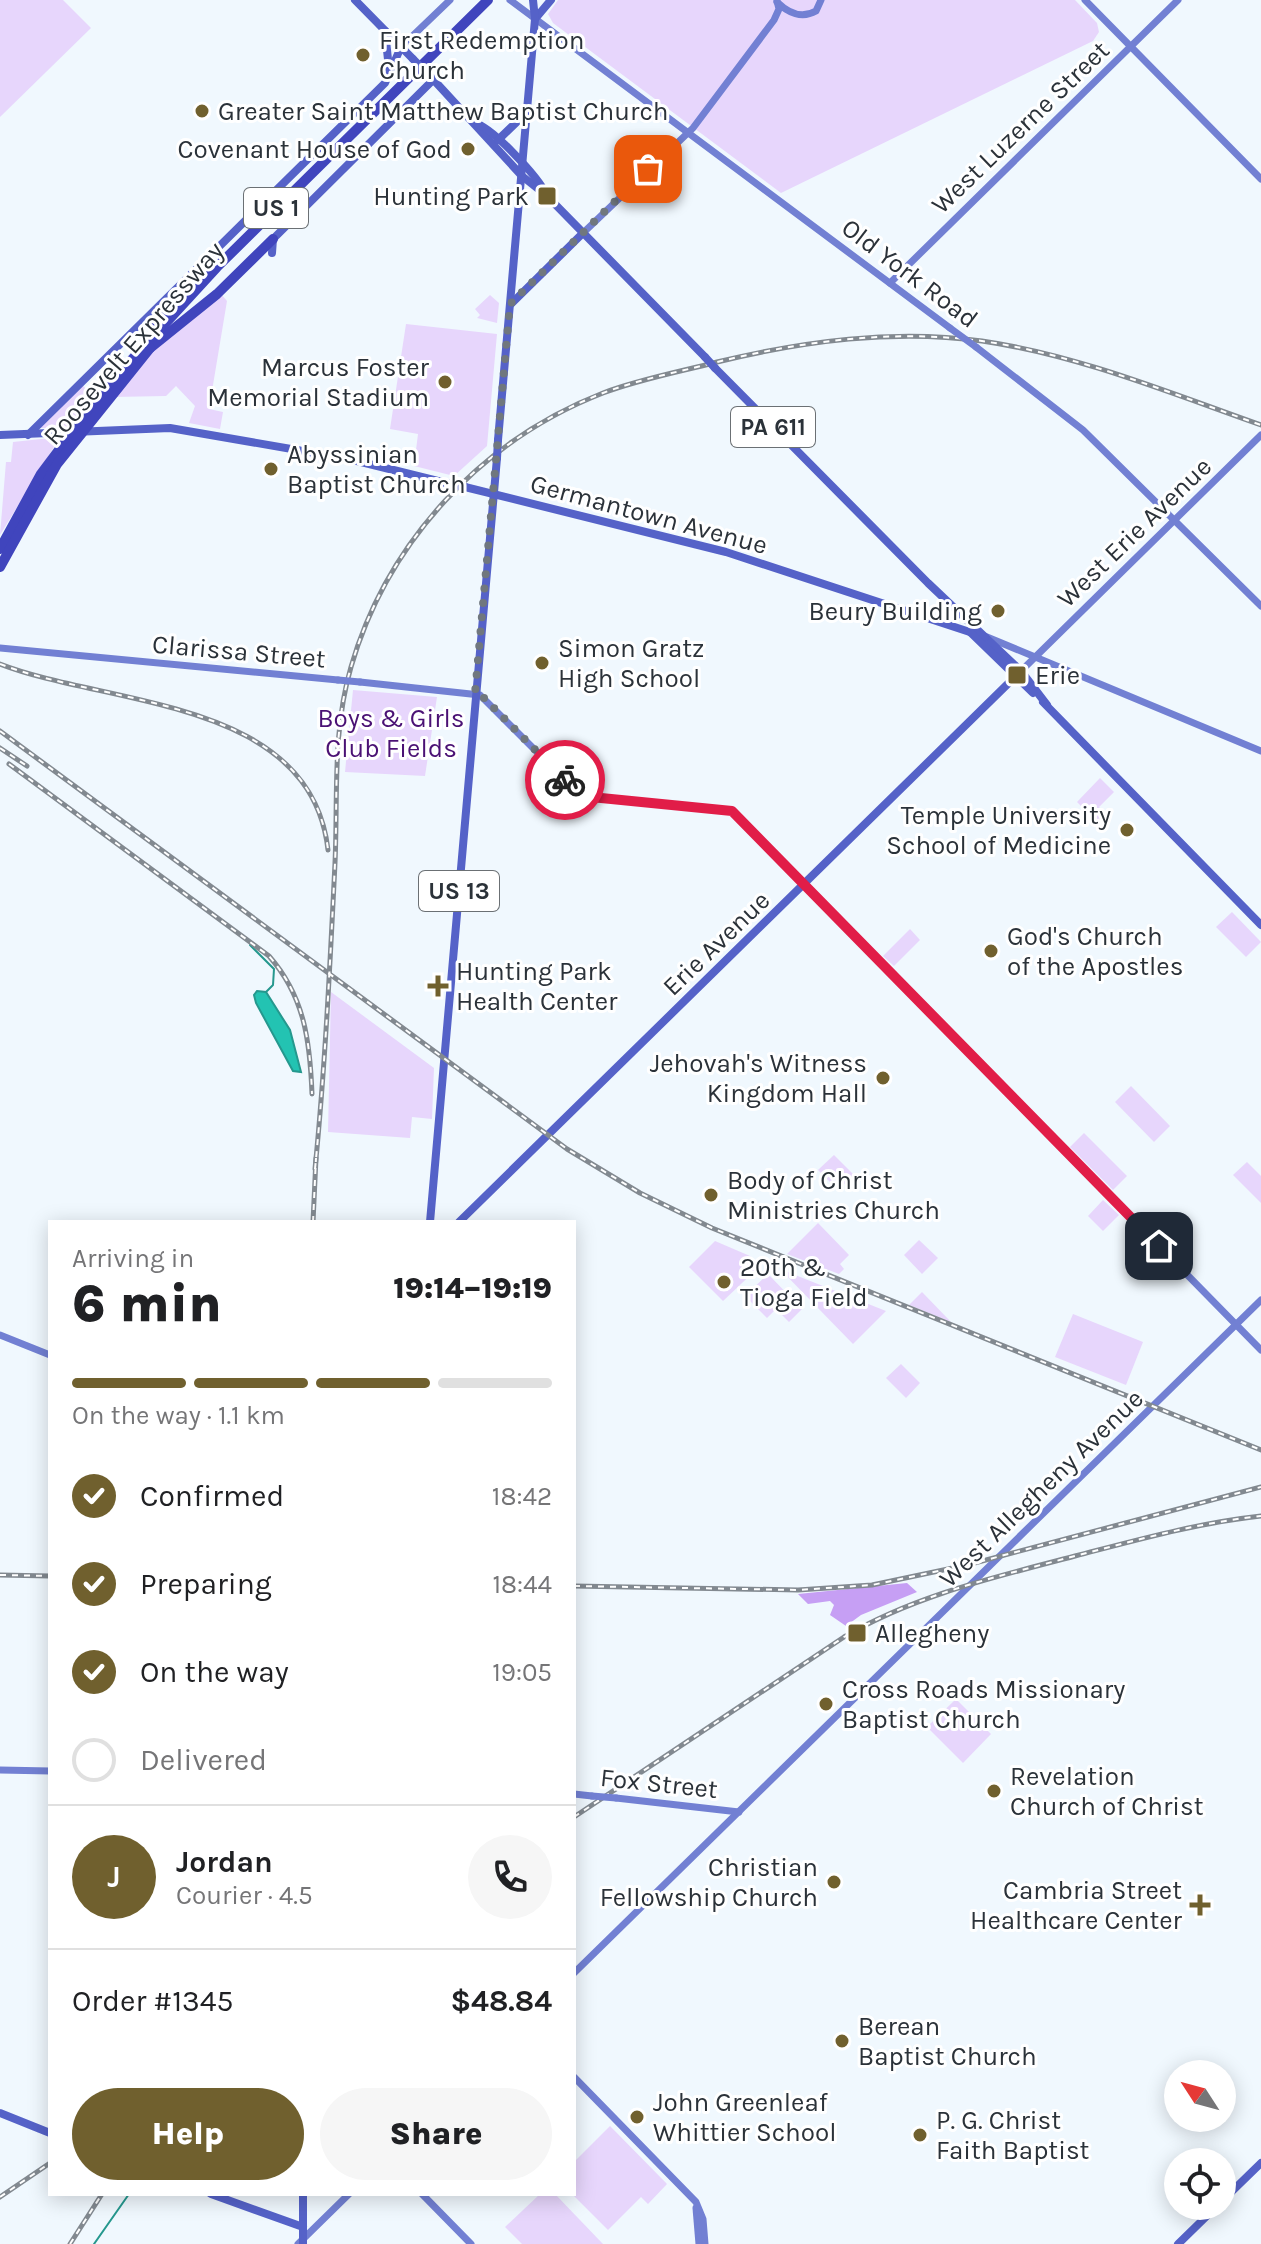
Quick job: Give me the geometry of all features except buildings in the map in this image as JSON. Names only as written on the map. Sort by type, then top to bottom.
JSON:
[{"type":"highway","name":"Roosevelt Expressway","points":[[0,549],[46,467],[104,390],[226,257],[488,0]]},
{"type":"highway","name":"Roosevelt Expressway","points":[[0,567],[57,464],[146,344],[497,0]]},
{"type":"highway","points":[[146,344],[217,294],[273,239]]},
{"type":"highway","points":[[146,344],[200,268]]},
{"type":"main road","name":"PA 611","points":[[355,0],[522,176],[546,195]]},
{"type":"main road","name":"US 13","points":[[430,1220],[523,165],[535,19],[533,0]]},
{"type":"main road","points":[[535,19],[551,0]]},
{"type":"main road","points":[[385,30],[388,79]]},
{"type":"main road","points":[[28,435],[388,79],[401,47]]},
{"type":"main road","points":[[272,253],[273,239],[432,79]]},
{"type":"main road","points":[[498,140],[527,112]]},
{"type":"main road","name":"PA 611","points":[[475,123],[483,125],[523,165],[546,195],[985,637],[1261,925]]},
{"type":"main road","points":[[510,304],[583,233]]},
{"type":"main road","name":"Germantown Avenue","points":[[0,435],[170,428],[349,459],[726,552],[985,637]]},
{"type":"main road","name":"PA 611","points":[[946,601],[967,629],[1018,674]]},
{"type":"main road","name":"Erie Avenue","points":[[461,1220],[1018,674]]},
{"type":"main road","points":[[0,2113],[48,2132]]},
{"type":"main road","points":[[1236,2187],[1261,2163]]},
{"type":"main road","points":[[217,2196],[303,2227]]},
{"type":"main road","points":[[301,2242],[303,2196]]},
{"type":"main road","points":[[1178,2244],[1203,2220]]},
{"type":"street","points":[[401,47],[450,0]]},
{"type":"street","name":"Old York Road","points":[[510,0],[1074,422],[1261,606]]},
{"type":"street","points":[[774,20],[784,13],[813,13],[821,0]]},
{"type":"street","points":[[1085,0],[1261,179]]},
{"type":"street","name":"West Luzerne Street","points":[[890,283],[1178,0]]},
{"type":"street","points":[[776,1],[792,13]]},
{"type":"street","points":[[583,233],[687,132],[774,20],[779,9],[776,1]]},
{"type":"street","name":"West Erie Avenue","points":[[1035,657],[1261,435]]},
{"type":"street","name":"Germantown Avenue","points":[[985,637],[1261,751]]},
{"type":"street","name":"Clarissa Street","points":[[0,648],[475,693]]},
{"type":"street","name":"Erie Avenue","points":[[1018,674],[1035,657]]},
{"type":"street","points":[[475,693],[484,698],[581,796],[732,811],[1261,1350]]},
{"type":"street","name":"West Allegheny Avenue","points":[[576,1971],[1261,1300]]},
{"type":"street","points":[[0,1335],[48,1354]]},
{"type":"street","points":[[0,1770],[48,1771]]},
{"type":"street","name":"Fox Street","points":[[576,1794],[739,1812]]},
{"type":"street","points":[[576,2079],[696,2202],[703,2219],[705,2244]]},
{"type":"street","points":[[301,2242],[347,2196]]},
{"type":"street","points":[[424,2196],[471,2244]]},
{"type":"street","points":[[696,2202],[699,2244]]},
{"type":"street","points":[[303,2227],[316,2226]]},
{"type":"green space","points":[[0,0],[63,0],[91,28],[0,117]]},
{"type":"green space","points":[[558,0],[1075,0],[1097,23],[1099,32],[1093,41],[781,193],[553,23],[548,14]]},
{"type":"green space","points":[[221,294],[227,301],[209,409],[223,412],[220,429],[189,423],[195,406],[176,386],[166,396],[113,397],[160,344]]},
{"type":"green space","points":[[490,295],[499,303],[497,323],[477,318],[480,315],[475,309]]},
{"type":"green space","name":"Marcus Foster Memorial Stadium","points":[[406,324],[497,334],[487,446],[454,476],[414,466],[418,434],[390,429]]},
{"type":"green space","points":[[83,386],[93,395],[67,428],[38,428]]},
{"type":"green space","points":[[60,437],[0,535],[6,462],[11,462],[13,442]]},
{"type":"green space","name":"Boys & Girls Club Fields","points":[[353,690],[437,697],[425,776],[345,772]]},
{"type":"green space","points":[[1100,778],[1114,792],[1099,807],[1105,814],[1097,822],[1077,802]]},
{"type":"green space","points":[[1232,912],[1261,942],[1246,957],[1216,927]]},
{"type":"green space","points":[[910,929],[920,940],[894,966],[883,956]]},
{"type":"green space","points":[[331,992],[434,1068],[432,1119],[412,1117],[410,1138],[328,1132]]},
{"type":"green space","points":[[1131,1086],[1170,1126],[1154,1142],[1115,1102]]},
{"type":"green space","points":[[1084,1133],[1127,1176],[1113,1190],[1070,1147]]},
{"type":"green space","points":[[834,1155],[854,1175],[838,1190],[818,1170]]},
{"type":"green space","points":[[1247,1162],[1261,1176],[1261,1203],[1233,1175]]},
{"type":"green space","points":[[1103,1200],[1119,1215],[1103,1231],[1088,1216]]},
{"type":"green space","points":[[818,1223],[849,1255],[840,1264],[844,1269],[839,1274],[787,1254]]},
{"type":"green space","points":[[919,1240],[938,1258],[922,1274],[904,1255]]},
{"type":"green space","name":"20th & Tioga Field","points":[[715,1241],[750,1256],[760,1266],[723,1301],[689,1267]]},
{"type":"green space","points":[[780,1269],[886,1311],[853,1344]]},
{"type":"green space","points":[[768,1274],[802,1309],[789,1322],[776,1309],[767,1318],[745,1296]]},
{"type":"green space","points":[[922,1292],[951,1322],[909,1305]]},
{"type":"green space","points":[[1073,1314],[1143,1342],[1126,1385],[1055,1357]]},
{"type":"green space","points":[[901,1364],[920,1383],[906,1398],[886,1378]]},
{"type":"green space","points":[[956,1699],[991,1734],[963,1763],[927,1727]]},
{"type":"green space","points":[[610,2126],[667,2184],[648,2204],[641,2197],[608,2230],[574,2196],[576,2160]]},
{"type":"green space","points":[[538,2196],[557,2196],[603,2244],[522,2244],[505,2227]]},
{"type":"shaded area","points":[[257,991],[266,992],[290,1030],[301,1072],[293,1071],[256,1003],[254,995]]},
{"type":"shaded area","points":[[907,1583],[917,1592],[861,1615],[846,1626],[830,1615],[834,1605],[830,1601],[808,1604],[798,1594]]},
{"type":"waterway","points":[[250,945],[274,969],[273,985],[266,992]]},
{"type":"waterway","points":[[94,2244],[128,2196]]},
{"type":"railway","points":[[315,1169],[329,978],[338,740],[345,691],[367,621],[389,578],[415,538],[445,501],[480,467],[518,438],[559,413],[617,388],[783,348],[882,337],[949,338],[1018,347],[1123,376],[1261,425]]},
{"type":"railway","points":[[0,664],[44,678],[147,701],[198,716],[245,735],[285,763],[313,800],[328,850]]},
{"type":"railway","points":[[0,731],[567,1149],[640,1193],[712,1228],[1261,1450]]},
{"type":"railway","points":[[0,748],[27,766]]},
{"type":"railway","points":[[9,764],[269,956],[298,1004],[310,1056],[312,1094]]},
{"type":"railway","points":[[313,1220],[316,1158]]},
{"type":"railway","points":[[576,1586],[798,1590],[872,1585],[967,1565],[1261,1487]]},
{"type":"railway","points":[[576,1816],[871,1622],[927,1598],[986,1580],[1121,1544],[1261,1516]]},
{"type":"railway","points":[[0,1575],[48,1576]]},
{"type":"railway","points":[[0,2197],[48,2164]]},
{"type":"railway","points":[[70,2244],[101,2196]]},
{"type":"way so far","points":[[565,780],[484,698],[475,693],[510,304],[648,169]]},
{"type":"place","name":"First Redemption Church","points":[[363,55]]},
{"type":"place","name":"Greater Saint Matthew Baptist Church","points":[[202,111]]},
{"type":"place","name":"Covenant House of God","points":[[468,149]]},
{"type":"place","name":"Hunting Park","points":[[547,196]]},
{"type":"place","name":"Marcus Foster Memorial Stadium","points":[[445,382]]},
{"type":"place","name":"Abyssinian Baptist Church","points":[[271,469]]},
{"type":"place","name":"Beury Building","points":[[998,611]]},
{"type":"place","name":"Simon Gratz High School","points":[[542,663]]},
{"type":"place","name":"Erie","points":[[1017,675]]},
{"type":"place","name":"Temple University School of Medicine","points":[[1127,830]]},
{"type":"place","name":"God's Church of the Apostles","points":[[991,951]]},
{"type":"place","name":"Hunting Park Health Center","points":[[438,986]]},
{"type":"place","name":"Jehovah's Witness Kingdom Hall","points":[[883,1078]]},
{"type":"place","name":"Body of Christ Ministries Church","points":[[711,1195]]},
{"type":"place","name":"20th & Tioga Field","points":[[724,1282]]},
{"type":"place","name":"Allegheny","points":[[857,1633]]},
{"type":"place","name":"Cross Roads Missionary Baptist Church","points":[[826,1704]]},
{"type":"place","name":"Revelation Church of Christ","points":[[994,1791]]},
{"type":"place","name":"Christian Fellowship Church","points":[[834,1882]]},
{"type":"place","name":"Cambria Street Healthcare Center","points":[[1200,1905]]},
{"type":"place","name":"Berean Baptist Church","points":[[842,2041]]},
{"type":"place","name":"John Greenleaf Whittier School","points":[[637,2117]]},
{"type":"place","name":"P. G. Christ Faith Baptist","points":[[920,2135]]},
{"type":"route","points":[[565,780],[581,796],[732,811],[1159,1246]]}]
